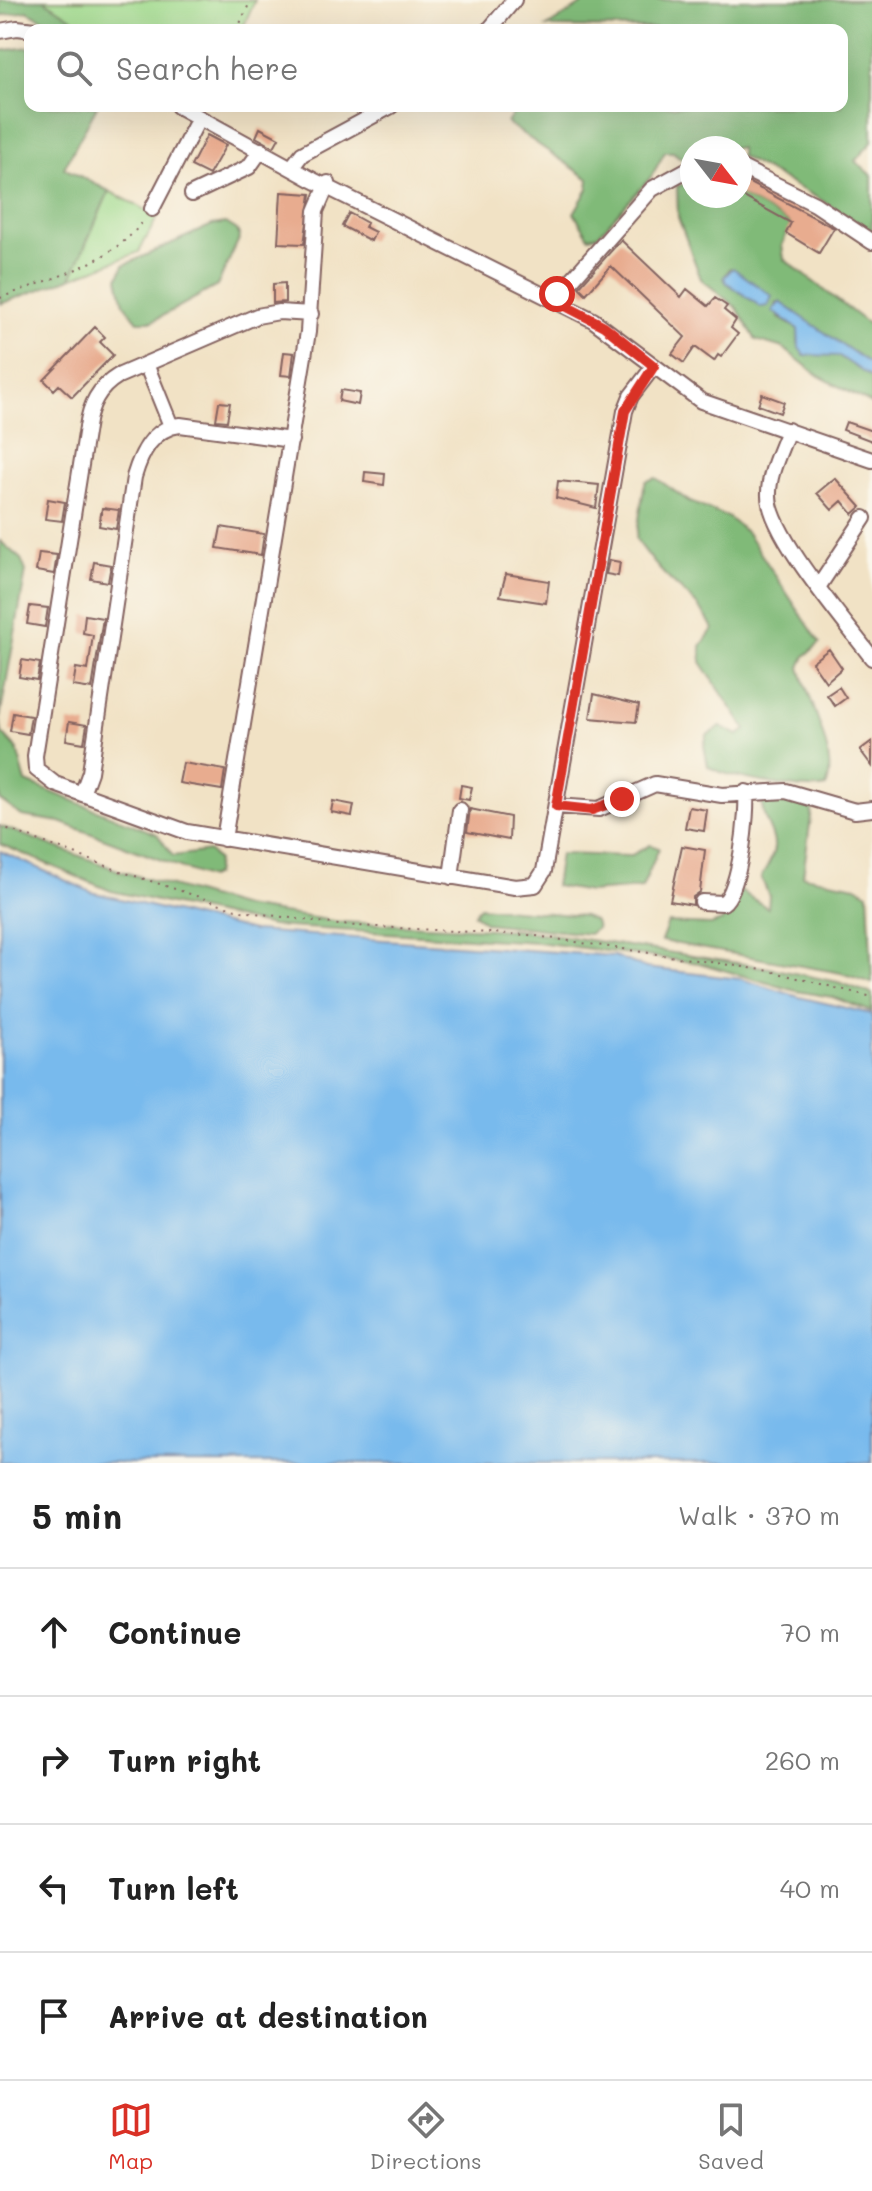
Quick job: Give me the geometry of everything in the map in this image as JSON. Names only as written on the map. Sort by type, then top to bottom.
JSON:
[{"type":"street","points":[[494,24],[514,0]]},
{"type":"street","points":[[0,31],[24,29]]},
{"type":"street","points":[[188,112],[604,326],[701,401],[872,460]]},
{"type":"street","points":[[290,165],[302,154],[380,112]]},
{"type":"street","points":[[152,209],[199,118]]},
{"type":"street","points":[[192,194],[249,167],[261,150]]},
{"type":"street","points":[[752,173],[815,204],[872,242]]},
{"type":"street","points":[[554,300],[652,189],[680,174]]},
{"type":"street","points":[[224,839],[311,314],[316,211],[330,185]]},
{"type":"street","points":[[311,314],[261,315],[107,383],[91,407],[35,756],[41,775],[82,794],[174,828],[518,888],[535,885],[544,871],[625,411],[654,366]]},
{"type":"street","points":[[146,364],[171,426]]},
{"type":"street","points":[[82,794],[90,772],[134,477],[147,447],[171,426],[291,440]]},
{"type":"street","points":[[788,430],[771,480],[770,505],[777,526],[872,658]]},
{"type":"street","points":[[819,586],[866,517]]},
{"type":"street","points":[[556,806],[599,809],[655,784],[722,795],[793,792],[855,811],[872,809]]},
{"type":"street","points":[[702,902],[720,904],[731,895],[746,823],[746,792]]},
{"type":"street","points":[[451,877],[460,810]]},
{"type":"path","points":[[240,24],[251,0]]},
{"type":"path","points":[[0,298],[90,263],[136,232],[152,209]]},
{"type":"path","points":[[0,826],[120,871],[242,911],[339,925],[529,935],[770,971],[872,997]]},
{"type":"green space","points":[[0,0],[44,0],[81,24],[52,24],[27,11],[0,16]]},
{"type":"green space","points":[[41,0],[255,0],[245,24],[80,24]]},
{"type":"green space","points":[[589,0],[872,0],[872,142],[855,161],[872,176],[872,233],[818,198],[752,162],[752,136],[680,136],[680,158],[673,152],[665,152],[651,177],[598,235],[589,237],[574,213],[588,189],[589,179],[507,123],[514,112],[848,112],[848,24],[552,24]]},
{"type":"green space","points":[[24,48],[24,112],[94,112],[64,168],[109,191],[71,278],[0,304],[0,51]]},
{"type":"green space","points":[[680,185],[680,208],[752,208],[752,202],[791,223],[782,245],[784,259],[872,327],[872,365],[780,302],[776,303],[779,318],[798,329],[798,343],[839,356],[872,378],[872,404],[819,376],[783,348],[756,340],[737,308],[701,279],[678,217],[677,186]],"holes":[[[730,268],[772,296],[761,307],[726,282],[724,277]]]},
{"type":"green space","points":[[109,191],[158,216],[139,252],[71,278]]},
{"type":"green space","points":[[226,223],[237,230],[240,237],[217,286],[153,321],[138,321],[124,304],[118,278],[124,265],[212,225]]},
{"type":"green space","points":[[656,478],[690,502],[728,517],[747,533],[820,643],[805,656],[800,667],[826,745],[829,775],[826,787],[766,782],[730,775],[708,766],[704,745],[707,735],[721,727],[738,735],[746,730],[701,662],[701,646],[713,629],[709,621],[698,606],[661,571],[636,539],[644,487],[646,481]]},
{"type":"green space","points":[[0,541],[21,559],[26,571],[0,718]]},
{"type":"green space","points":[[0,719],[2,733],[17,749],[26,782],[157,834],[173,856],[209,851],[217,860],[215,875],[209,878],[60,822],[22,816],[0,800]]},
{"type":"green space","points":[[762,796],[813,802],[803,876],[856,886],[868,893],[872,983],[841,973],[661,941],[668,923],[711,925],[722,921],[740,891],[768,908],[769,896],[761,877],[770,863],[774,842],[765,819]]},
{"type":"green space","points":[[0,826],[120,871],[243,907],[340,922],[557,935],[770,968],[838,982],[872,994],[872,1012],[832,997],[796,991],[699,963],[537,942],[271,926],[111,891],[0,844]]},
{"type":"green space","points":[[650,845],[659,848],[642,888],[589,892],[555,886],[560,854],[630,856]]},
{"type":"green space","points":[[480,907],[584,916],[595,921],[597,928],[589,934],[486,923],[474,914]]},
{"type":"water","points":[[733,268],[772,296],[768,306],[761,307],[726,282],[724,277]]},
{"type":"water","points":[[780,302],[872,365],[872,378],[839,356],[804,355],[799,348],[798,329],[772,311]]},
{"type":"water","points":[[0,851],[91,892],[253,931],[614,956],[646,968],[741,979],[799,997],[872,1014],[872,1463],[0,1463]]},
{"type":"building","points":[[260,128],[279,138],[274,147],[256,137]]},
{"type":"building","points":[[207,135],[226,145],[209,175],[191,166]]},
{"type":"building","points":[[752,184],[834,228],[819,253],[786,233],[791,223],[752,202]]},
{"type":"building","points":[[281,192],[311,194],[304,244],[278,243]]},
{"type":"building","points":[[349,213],[367,223],[365,227],[375,232],[371,241],[342,226]]},
{"type":"building","points":[[621,240],[681,297],[687,289],[708,306],[715,298],[727,306],[724,310],[736,320],[731,328],[738,334],[721,357],[718,355],[714,361],[695,347],[684,363],[672,354],[685,337],[611,266],[586,294],[579,287]]},
{"type":"building","points":[[285,283],[285,302],[273,303],[273,284]]},
{"type":"building","points":[[95,327],[105,337],[100,342],[113,355],[72,397],[59,385],[54,390],[44,380]]},
{"type":"building","points":[[284,352],[294,353],[291,376],[281,375]]},
{"type":"building","points":[[341,390],[360,393],[358,405],[339,401]]},
{"type":"building","points":[[762,394],[784,402],[780,413],[758,405]]},
{"type":"building","points":[[219,402],[230,403],[227,421],[216,420]]},
{"type":"building","points":[[846,422],[872,431],[872,441],[843,430]]},
{"type":"building","points":[[365,472],[385,474],[384,485],[364,482]]},
{"type":"building","points":[[835,478],[861,507],[853,514],[842,501],[832,510],[817,493]]},
{"type":"building","points":[[558,481],[599,485],[596,508],[556,498]]},
{"type":"building","points":[[48,499],[65,502],[62,521],[45,519]]},
{"type":"building","points":[[102,508],[119,510],[116,529],[99,526]]},
{"type":"building","points":[[221,527],[264,534],[261,555],[217,548]]},
{"type":"building","points":[[39,553],[57,555],[54,574],[36,571]]},
{"type":"building","points":[[609,560],[620,562],[618,576],[606,574]]},
{"type":"building","points":[[94,562],[111,565],[108,582],[91,579]]},
{"type":"building","points":[[506,574],[549,581],[546,603],[500,596]]},
{"type":"building","points":[[30,606],[48,608],[45,627],[27,624]]},
{"type":"building","points":[[85,615],[103,618],[92,689],[73,686],[76,668],[88,670],[93,635],[83,633]]},
{"type":"building","points":[[829,649],[842,668],[826,682],[812,662]]},
{"type":"building","points":[[22,660],[40,663],[37,680],[19,677]]},
{"type":"building","points":[[839,687],[846,698],[835,706],[827,695]]},
{"type":"building","points":[[594,694],[639,705],[636,722],[590,718]]},
{"type":"building","points":[[13,713],[31,716],[28,734],[10,731]]},
{"type":"building","points":[[69,722],[87,725],[84,743],[66,740]]},
{"type":"building","points":[[872,741],[872,766],[860,750]]},
{"type":"building","points":[[183,763],[225,770],[222,790],[179,783]]},
{"type":"building","points":[[461,785],[472,787],[469,800],[459,798]]},
{"type":"building","points":[[333,801],[354,805],[352,816],[331,812]]},
{"type":"building","points":[[689,807],[707,810],[704,831],[685,828]]},
{"type":"building","points":[[470,809],[510,817],[509,840],[467,832]]},
{"type":"building","points":[[682,846],[705,850],[700,892],[693,897],[693,905],[670,901]]},
{"type":"route","points":[[557,294],[554,300],[604,326],[654,366],[633,392],[625,411],[556,806],[592,810],[622,799]]}]
